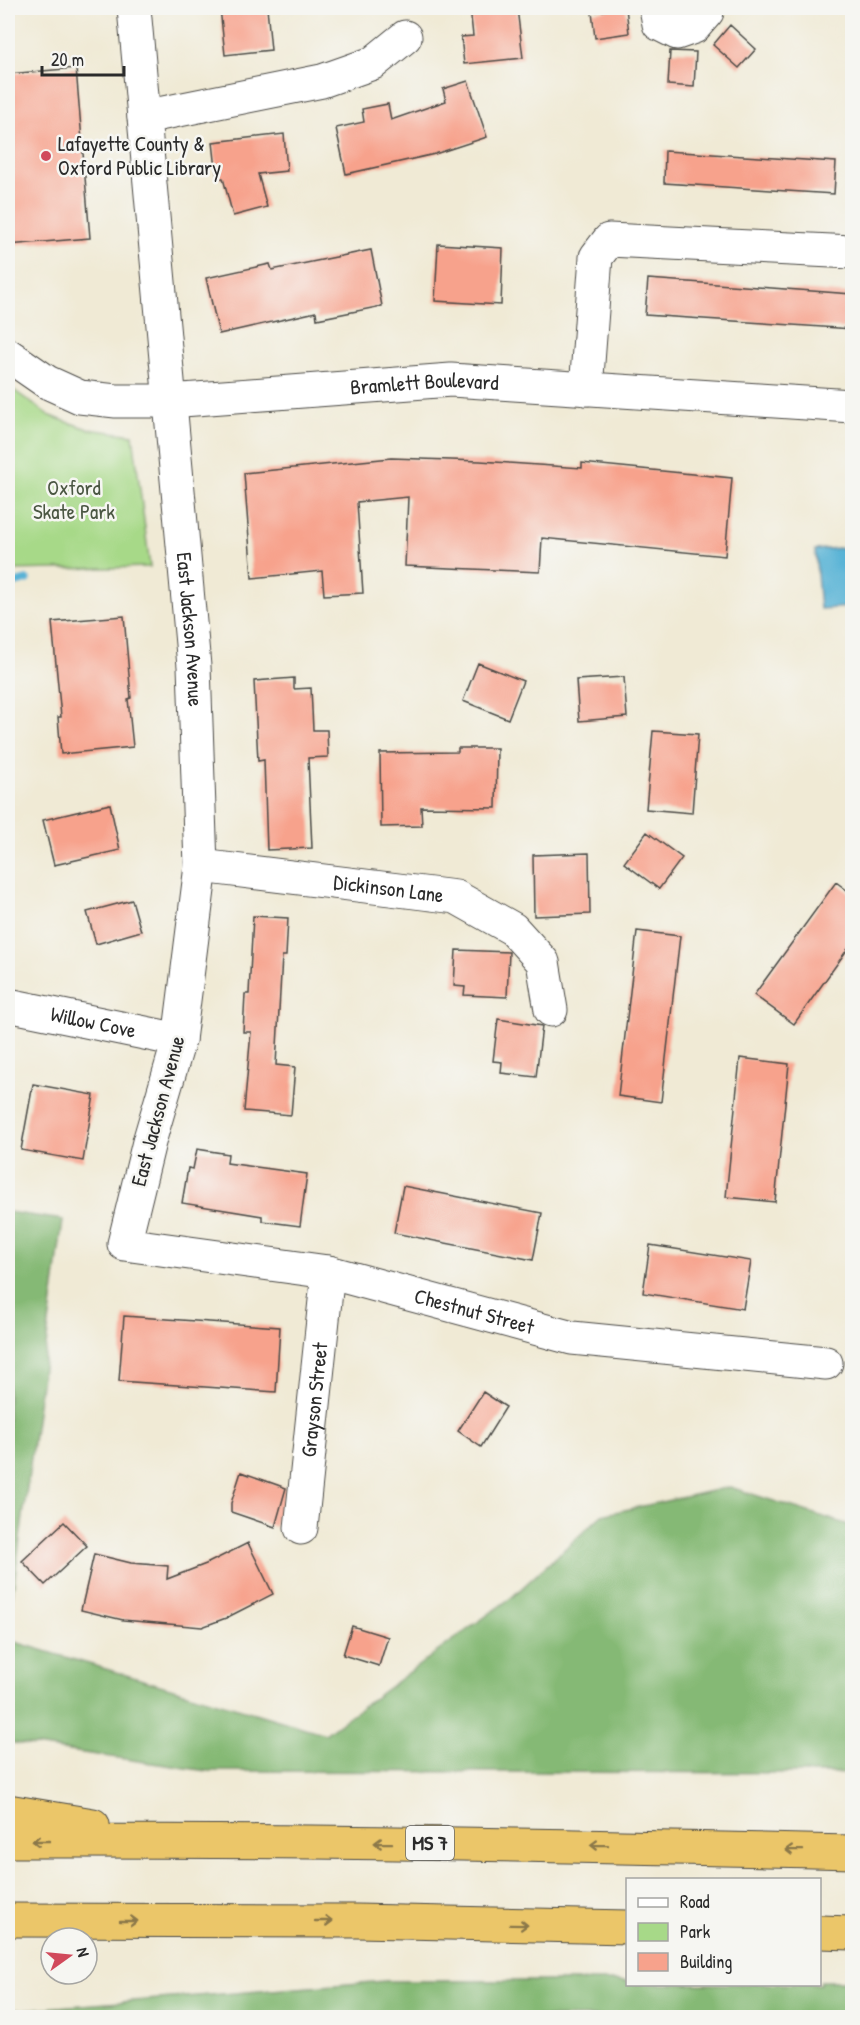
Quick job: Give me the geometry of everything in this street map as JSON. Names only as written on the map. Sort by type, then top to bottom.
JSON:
[{"type":"highway","points":[[8,1811],[187,1840]]},
{"type":"highway","name":"MS 7","points":[[8,1841],[187,1840],[581,1845],[852,1852]]},
{"type":"highway","points":[[8,1920],[357,1921],[626,1927]]},
{"type":"highway","points":[[8,1928],[64,1921]]},
{"type":"highway","points":[[821,1932],[852,1933]]},
{"type":"street","name":"East Jackson Avenue","points":[[124,1244],[149,1142],[179,1040],[201,866],[194,666],[134,8]]},
{"type":"street","points":[[656,8],[660,24],[677,33],[694,27],[707,12],[707,8]]},
{"type":"street","points":[[144,117],[322,81],[373,63],[405,37]]},
{"type":"street","points":[[586,389],[596,257],[609,240],[852,252]]},
{"type":"street","name":"Bramlett Boulevard","points":[[8,355],[47,382],[80,397],[116,401],[169,401],[451,380],[852,406]]},
{"type":"street","name":"Dickinson Lane","points":[[201,866],[456,897],[513,929],[543,962],[551,1010]]},
{"type":"street","name":"Willow Cove","points":[[8,1005],[179,1040]]},
{"type":"street","name":"Chestnut Street","points":[[124,1244],[327,1272],[572,1338],[826,1364]]},
{"type":"street","name":"Grayson Street","points":[[301,1528],[327,1272]]},
{"type":"green space","name":"Oxford Skate Park","points":[[8,386],[50,416],[88,429],[133,435],[150,567],[8,570]]},
{"type":"green space","points":[[8,1212],[63,1220],[8,1628]]},
{"type":"green space","points":[[730,1487],[852,1526],[852,1773],[207,1771],[8,1742],[8,1640],[325,1734],[512,1597],[602,1515]]},
{"type":"green space","points":[[386,1981],[626,1981],[626,1986],[821,1986],[821,1981],[852,1981],[852,2017],[8,2017],[8,2011]]},
{"type":"water","points":[[852,547],[852,607],[820,609],[815,550]]},
{"type":"building","points":[[220,8],[267,8],[271,50],[225,55]]},
{"type":"building","points":[[470,8],[517,8],[523,58],[464,64],[461,37],[473,36]]},
{"type":"building","points":[[626,8],[629,33],[595,38],[592,12]]},
{"type":"building","points":[[730,25],[756,49],[739,68],[713,45]]},
{"type":"building","points":[[670,51],[696,52],[694,87],[668,85]]},
{"type":"building","name":"Lafayette County & Oxford Public Library","points":[[76,68],[90,238],[8,245],[8,74]]},
{"type":"building","points":[[468,81],[487,137],[435,154],[346,174],[336,128],[364,122],[362,109],[388,104],[391,120],[446,101],[443,89]]},
{"type":"building","points":[[284,134],[287,171],[258,174],[267,207],[233,216],[223,178],[217,178],[213,142]]},
{"type":"building","points":[[665,151],[836,162],[834,194],[664,183]]},
{"type":"building","points":[[438,244],[503,248],[501,305],[435,301]]},
{"type":"building","points":[[371,250],[382,306],[317,319],[316,312],[219,334],[206,278],[270,264],[272,270]]},
{"type":"building","points":[[648,279],[852,294],[852,329],[645,315]]},
{"type":"building","points":[[391,458],[582,468],[582,463],[732,478],[725,556],[542,538],[540,572],[405,566],[408,497],[357,502],[363,593],[324,595],[322,571],[252,578],[244,473]]},
{"type":"building","points":[[124,616],[133,747],[61,754],[58,717],[61,717],[52,622]]},
{"type":"building","points":[[478,663],[523,681],[508,719],[463,701]]},
{"type":"building","points":[[624,677],[627,717],[579,721],[576,680]]},
{"type":"building","points":[[294,678],[294,689],[311,688],[313,730],[327,730],[328,757],[308,758],[312,848],[267,850],[264,760],[258,761],[254,681]]},
{"type":"building","points":[[653,731],[698,734],[692,813],[646,809]]},
{"type":"building","points":[[458,748],[497,748],[496,808],[421,807],[422,826],[381,827],[380,753],[458,752]]},
{"type":"building","points":[[110,804],[120,850],[54,865],[43,820]]},
{"type":"building","points":[[647,832],[682,858],[659,889],[624,863]]},
{"type":"building","points":[[589,853],[590,914],[534,916],[533,855]]},
{"type":"building","points":[[836,882],[852,894],[852,943],[794,1024],[754,995]]},
{"type":"building","points":[[132,900],[141,931],[96,944],[87,912]]},
{"type":"building","points":[[253,916],[288,918],[286,956],[282,956],[276,1065],[295,1067],[291,1115],[244,1111],[251,1032],[243,1032],[245,994],[249,994]]},
{"type":"building","points":[[637,931],[680,936],[661,1102],[618,1096]]},
{"type":"building","points":[[456,950],[509,952],[507,997],[464,995],[465,987],[454,986]]},
{"type":"building","points":[[498,1019],[542,1026],[536,1077],[501,1073],[502,1062],[493,1061]]},
{"type":"building","points":[[740,1058],[789,1064],[775,1202],[726,1197]]},
{"type":"building","points":[[33,1084],[94,1095],[83,1161],[21,1150]]},
{"type":"building","points":[[197,1149],[228,1154],[227,1163],[307,1174],[300,1226],[262,1221],[262,1216],[182,1203],[188,1168],[193,1169]]},
{"type":"building","points":[[403,1186],[542,1213],[533,1260],[394,1233]]},
{"type":"building","points":[[650,1245],[751,1261],[743,1309],[643,1293]]},
{"type":"building","points":[[124,1316],[280,1327],[276,1392],[119,1381]]},
{"type":"building","points":[[483,1392],[506,1407],[481,1447],[458,1431]]},
{"type":"building","points":[[241,1472],[286,1488],[275,1527],[231,1512],[231,1503]]},
{"type":"building","points":[[64,1522],[87,1546],[45,1585],[22,1561]]},
{"type":"building","points":[[248,1543],[273,1594],[226,1618],[202,1627],[123,1620],[81,1610],[94,1554],[131,1563],[168,1566],[167,1579],[206,1564]]},
{"type":"building","points":[[352,1626],[388,1637],[379,1666],[343,1655]]},
{"type":"waterway","points":[[8,585],[27,580]]},
{"type":"place","name":"Lafayette County & Oxford Public Library","points":[[46,156]]}]
